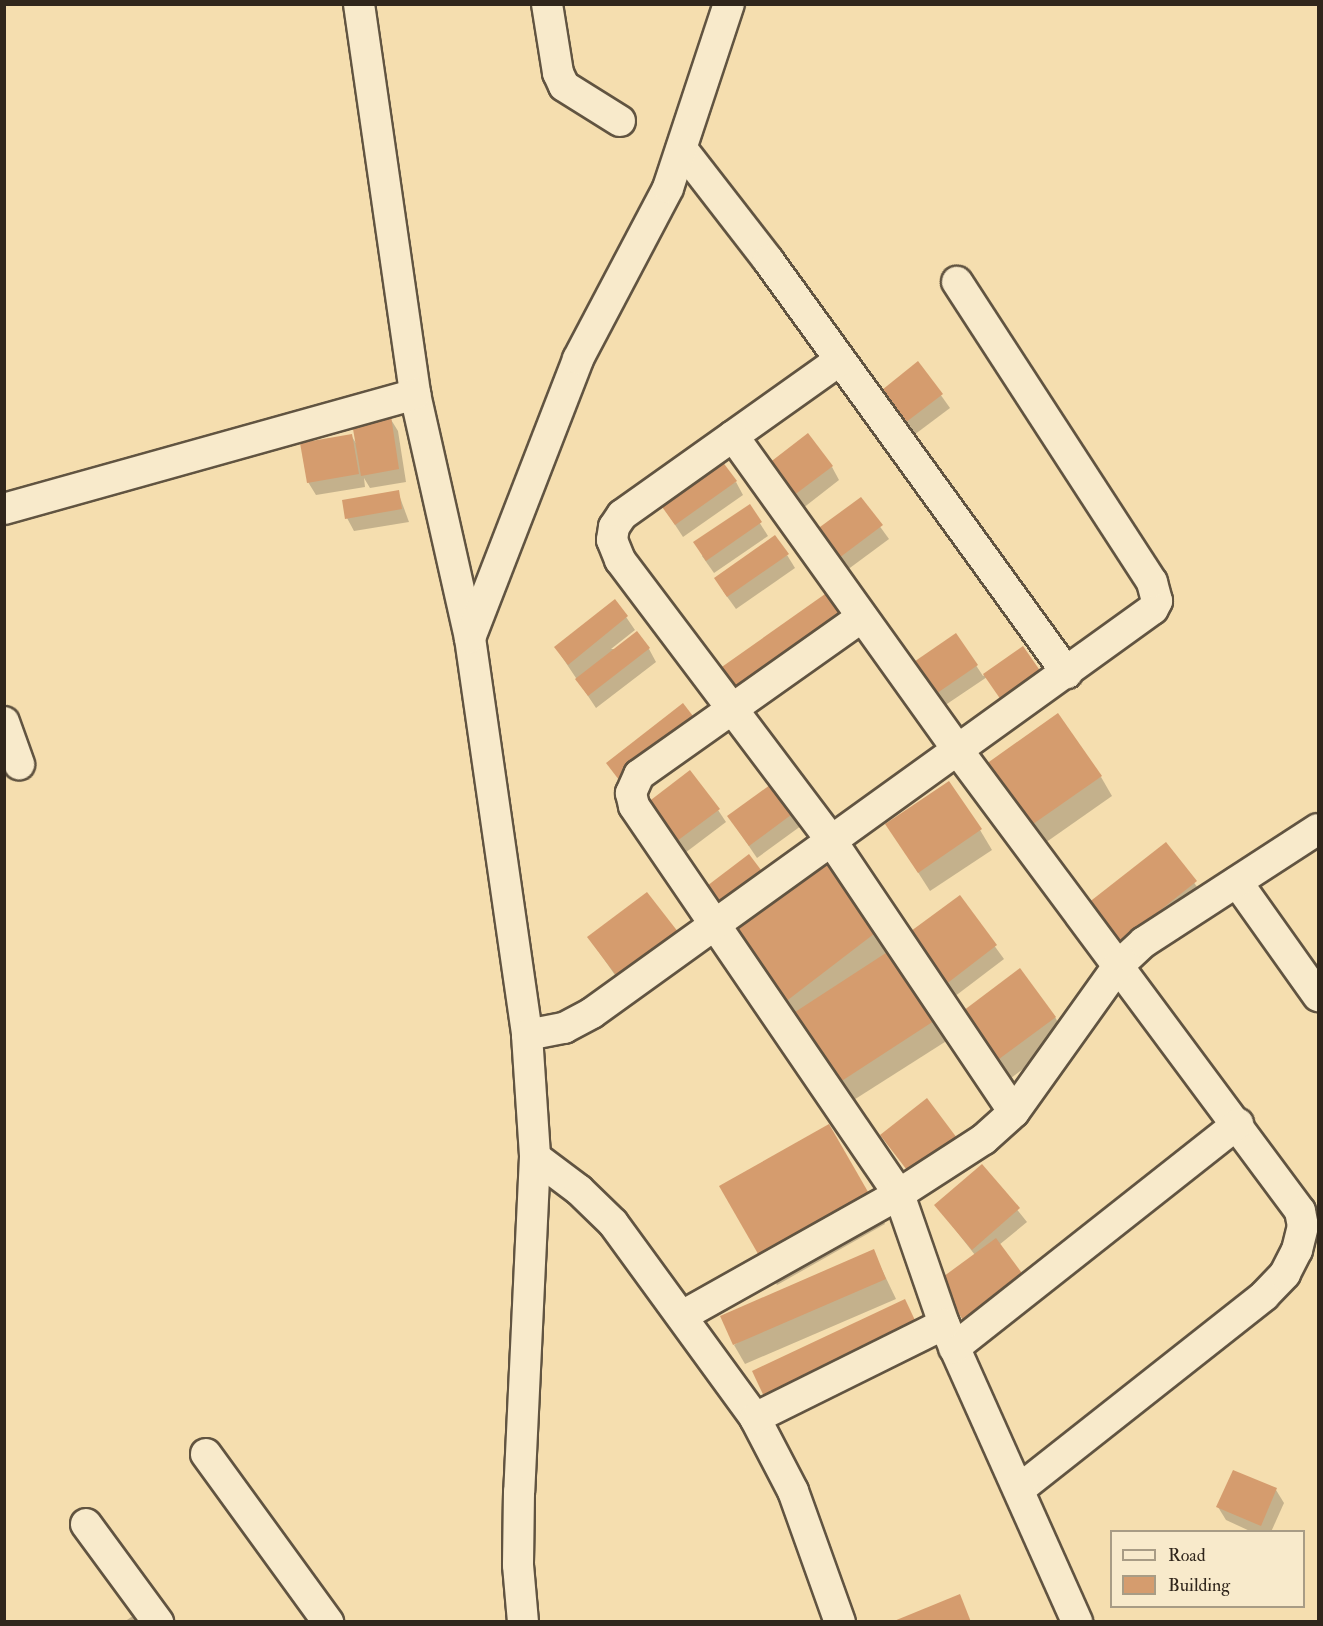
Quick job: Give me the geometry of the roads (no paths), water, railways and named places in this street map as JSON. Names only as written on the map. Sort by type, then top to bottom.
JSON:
[{"type":"street","points":[[359,4],[415,394],[470,638],[527,1035],[535,1157],[519,1503],[518,1565],[524,1622]]},
{"type":"street","points":[[553,4],[547,5],[558,73],[564,86],[620,121]]},
{"type":"street","points":[[470,638],[578,359],[668,188],[729,4]]},
{"type":"street","points":[[682,149],[840,360],[1066,673]]},
{"type":"street","points":[[527,1035],[564,1028],[592,1013],[833,843],[1145,617],[1157,601],[1156,592],[957,282]]},
{"type":"street","points":[[840,360],[622,515],[614,527],[612,540],[620,560],[833,843],[1014,1112]]},
{"type":"street","points":[[4,509],[415,394]]},
{"type":"street","points":[[733,436],[959,752],[1238,1124],[1300,1211],[1303,1226],[1285,1274],[1264,1296],[1020,1489]]},
{"type":"street","points":[[862,616],[639,775],[631,793],[634,806],[898,1194],[949,1336],[1020,1489],[1077,1622]]},
{"type":"street","points":[[4,722],[19,764]]},
{"type":"street","points":[[682,1316],[950,1164],[1014,1112],[1118,966],[1144,942],[1318,830]]},
{"type":"street","points":[[1237,882],[1318,996]]},
{"type":"street","points":[[755,1418],[949,1336],[1238,1124]]},
{"type":"street","points":[[535,1157],[579,1190],[613,1223],[755,1418],[793,1491],[840,1622]]},
{"type":"street","points":[[206,1454],[328,1622]]},
{"type":"street","points":[[86,1524],[158,1622]]}]
